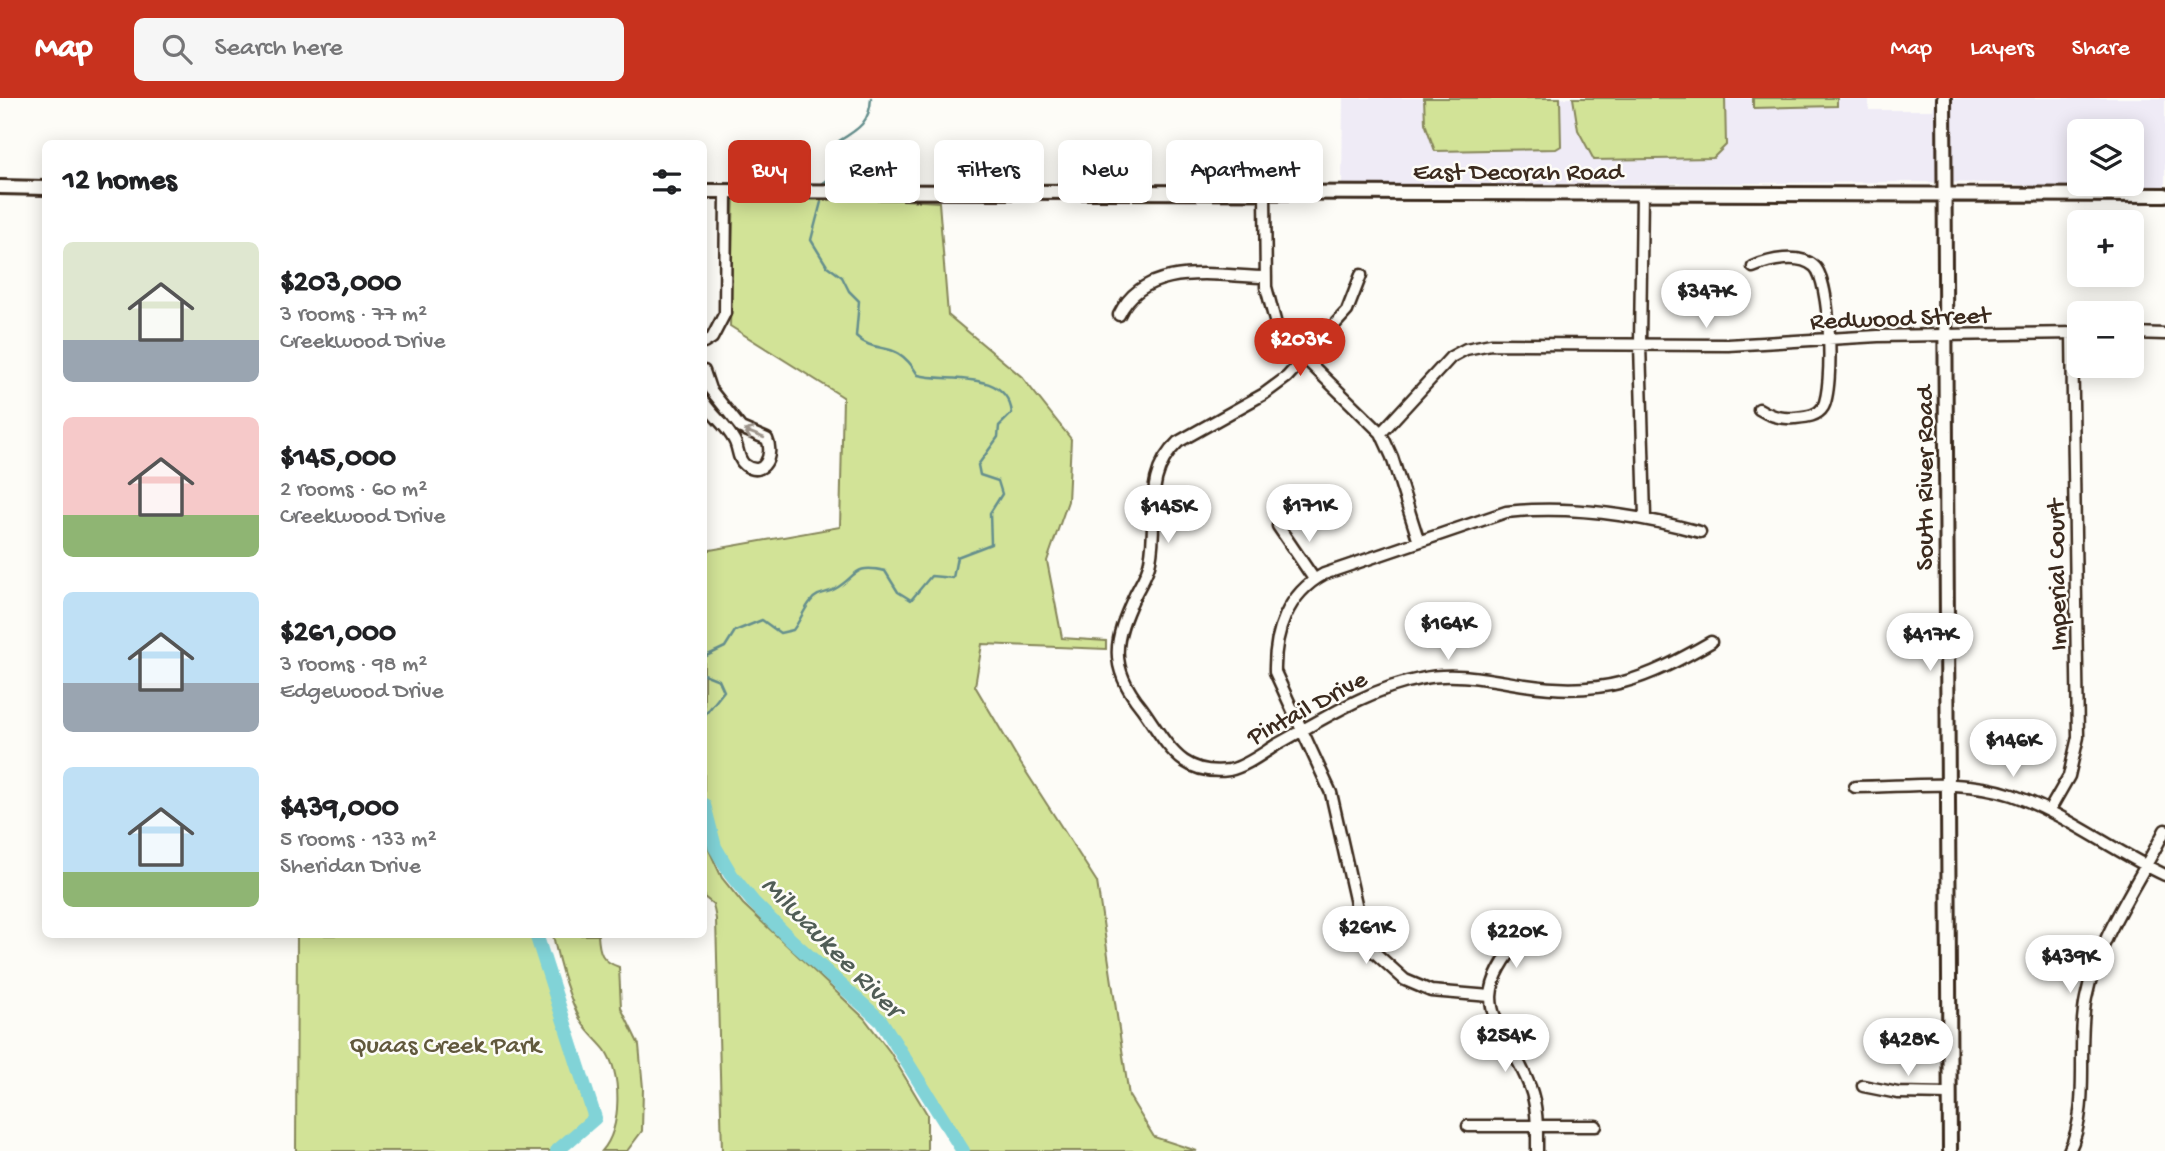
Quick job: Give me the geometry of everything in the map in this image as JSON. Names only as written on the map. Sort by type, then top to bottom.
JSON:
[{"type":"street","name":"South River Road","points":[[1944,98],[1950,1151]]},
{"type":"street","points":[[0,187],[42,188]]},
{"type":"street","name":"East Decorah Road","points":[[707,191],[1166,192]]},
{"type":"street","points":[[707,341],[712,338],[725,313],[726,191]]},
{"type":"street","name":"East Decorah Road","points":[[1323,192],[2165,195]]},
{"type":"street","points":[[1642,193],[1640,344],[1645,517]]},
{"type":"street","points":[[1265,203],[1266,277],[1271,315],[1278,332],[1381,433],[1392,457],[1418,540]]},
{"type":"street","points":[[1753,267],[1768,260],[1803,260],[1816,267],[1825,285],[1828,340],[1829,391],[1822,409],[1812,416],[1791,419],[1769,416],[1759,409]]},
{"type":"street","points":[[1304,360],[1348,312],[1362,275]]},
{"type":"street","points":[[1119,315],[1135,291],[1149,281],[1166,276],[1266,277]]},
{"type":"street","name":"Redwood Street","points":[[1381,433],[1441,366],[1466,349],[1490,344],[1728,345],[1946,335],[2067,333]]},
{"type":"street","points":[[2144,333],[2165,334]]},
{"type":"street","name":"Pintail Drive","points":[[1304,360],[1264,394],[1178,442],[1167,453],[1156,471],[1150,565],[1122,621],[1116,645],[1118,668],[1130,693],[1183,761],[1205,770],[1232,769],[1370,695],[1423,678],[1476,676],[1570,690],[1623,684],[1667,667],[1711,642]]},
{"type":"street","name":"Imperial Court","points":[[2049,811],[2069,776],[2078,737],[2076,378]]},
{"type":"street","points":[[707,380],[710,389],[741,428],[767,439],[771,456],[766,465],[747,467],[740,460],[736,442],[707,406]]},
{"type":"street","points":[[1490,996],[1431,991],[1405,980],[1373,951],[1360,917],[1331,793],[1275,672],[1275,650],[1282,619],[1314,579],[1418,540],[1506,512],[1537,509],[1645,517],[1700,532]]},
{"type":"street","points":[[1278,526],[1314,579]]},
{"type":"street","points":[[1855,788],[1946,786],[1980,788],[2010,794],[2049,811],[2146,867],[2165,875]]},
{"type":"street","points":[[2069,1151],[2080,1117],[2080,1034],[2095,961],[2165,830]]},
{"type":"street","points":[[1524,935],[1502,963],[1492,984],[1490,996],[1494,1021],[1529,1085],[1537,1126],[1538,1151]]},
{"type":"street","points":[[1863,1086],[1898,1093],[1950,1094]]},
{"type":"street","points":[[1468,1126],[1596,1126]]},
{"type":"shaded area","points":[[1343,98],[1869,98],[1869,110],[1933,110],[1935,98],[2165,98],[2165,188],[2144,188],[2144,119],[2067,119],[2067,188],[2001,183],[1342,185]]},
{"type":"green space","points":[[1424,98],[1560,98],[1561,146],[1556,149],[1435,151],[1425,123]]},
{"type":"green space","points":[[1573,98],[1725,98],[1726,145],[1713,158],[1594,160],[1578,130]]},
{"type":"green space","points":[[1753,98],[1837,98],[1837,106],[1753,108]]},
{"type":"green space","points":[[811,195],[825,196],[825,203],[939,203],[948,315],[1022,377],[1071,439],[1068,501],[1047,561],[1062,638],[1106,641],[1106,649],[982,644],[975,686],[1021,764],[1097,882],[1129,1096],[1154,1137],[1197,1151],[963,1151],[881,1021],[753,902],[715,847],[707,816],[707,550],[840,527],[843,397],[730,326],[734,203],[811,203]]},
{"type":"green space","points":[[707,846],[722,878],[743,904],[864,1018],[890,1052],[927,1114],[927,1151],[722,1151],[716,919],[713,904],[707,899]]},
{"type":"green space","name":"Quaas Creek Park","points":[[297,938],[537,938],[595,1118],[557,1151],[296,1151]]},
{"type":"green space","points":[[554,938],[598,938],[602,955],[608,962],[619,967],[621,1008],[639,1045],[643,1088],[642,1131],[627,1151],[602,1151],[609,1141],[616,1116],[615,1073],[605,1050],[586,1029],[576,1011]]},
{"type":"waterway","points":[[823,183],[837,174],[839,141],[866,119],[871,98]]},
{"type":"waterway","points":[[707,656],[725,647],[735,631],[762,620],[780,633],[793,630],[814,598],[835,589],[861,570],[885,571],[898,592],[911,600],[931,576],[953,578],[957,557],[991,544],[990,513],[1002,494],[998,481],[980,475],[978,465],[998,437],[999,426],[1012,413],[1007,399],[999,389],[987,383],[918,375],[902,355],[871,345],[856,336],[859,301],[849,291],[842,277],[827,266],[811,240],[821,202]]},
{"type":"waterway","points":[[707,675],[719,680],[724,691],[707,712]]},
{"type":"waterway","name":"Milwaukee River","points":[[707,816],[715,847],[732,876],[753,902],[791,940],[881,1021],[963,1151]]},
{"type":"waterway","name":"Milwaukee River","points":[[537,938],[595,1118],[557,1151]]}]
